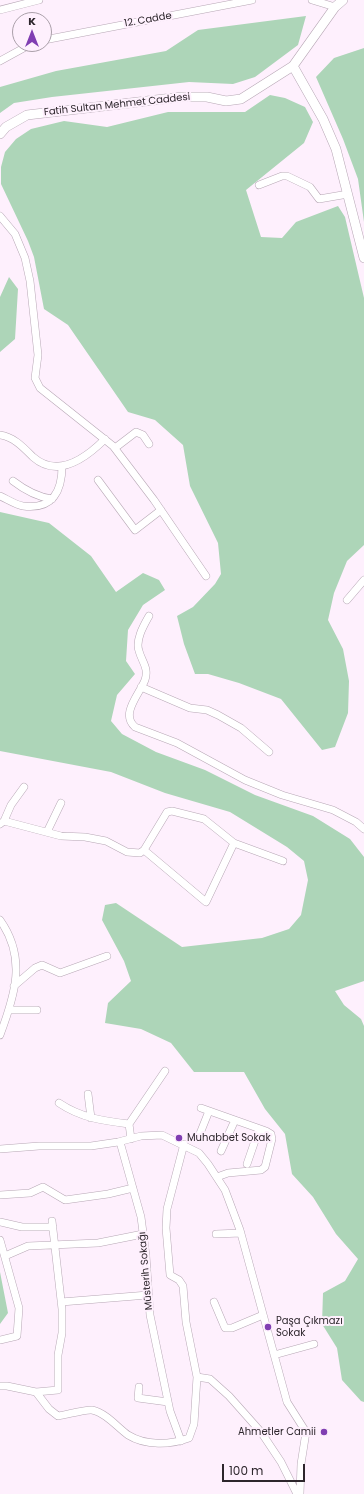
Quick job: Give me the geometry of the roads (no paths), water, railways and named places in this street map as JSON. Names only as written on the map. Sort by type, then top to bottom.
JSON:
[{"type":"main road","name":"Fatih Sultan Mehmet Caddesi","points":[[0,134],[6,127],[27,115],[181,97],[207,97],[226,101],[241,98],[293,66],[339,2]]},
{"type":"main road","points":[[293,66],[336,149],[363,253]]},
{"type":"street","points":[[0,10],[39,0]]},
{"type":"street","name":"12. Cadde","points":[[52,38],[252,0]]},
{"type":"street","points":[[312,0],[339,2]]},
{"type":"street","points":[[0,61],[16,52]]},
{"type":"street","points":[[260,185],[282,176],[287,176],[310,187],[319,199],[348,194]]},
{"type":"street","points":[[0,216],[14,234],[25,258],[38,355],[35,378],[40,388],[115,448],[161,510],[206,576]]},
{"type":"street","points":[[115,448],[136,432],[143,435],[149,444]]},
{"type":"street","points":[[0,436],[13,439],[44,465],[55,467],[73,463],[92,452],[104,439]]},
{"type":"street","points":[[0,496],[22,506],[35,506],[47,503],[52,499],[62,483],[62,466]]},
{"type":"street","points":[[98,480],[135,530],[161,510]]},
{"type":"street","points":[[13,481],[27,492],[42,498],[52,499]]},
{"type":"street","points":[[347,600],[364,580]]},
{"type":"street","points":[[149,616],[138,644],[139,651],[146,668],[145,679],[128,717],[130,722],[135,727],[178,743],[245,780],[282,795],[334,810],[356,822],[364,829]]},
{"type":"street","points":[[141,687],[190,708],[207,710],[218,715],[241,728],[269,752]]},
{"type":"street","points":[[24,787],[11,805],[2,822],[61,836],[85,837],[106,841],[127,852],[140,853],[144,850],[167,812],[172,811],[204,819],[234,842],[284,862]]},
{"type":"street","points":[[47,832],[61,803]]},
{"type":"street","points":[[144,850],[206,902],[234,842]]},
{"type":"street","points":[[0,920],[8,931],[14,945],[17,959],[14,986],[9,1010],[0,1035]]},
{"type":"street","points":[[14,986],[35,968],[42,965],[60,973],[107,956]]},
{"type":"street","points":[[9,1010],[37,1010]]},
{"type":"street","points":[[131,1138],[129,1124],[165,1071]]},
{"type":"street","points":[[88,1094],[91,1118]]},
{"type":"street","points":[[60,1104],[72,1112],[91,1118],[129,1124]]},
{"type":"street","points":[[200,1108],[271,1134],[272,1139],[265,1168],[261,1170],[228,1173],[217,1178]]},
{"type":"street","points":[[199,1136],[209,1111]]},
{"type":"street","points":[[221,1151],[235,1120]]},
{"type":"street","points":[[247,1164],[259,1129]]},
{"type":"street","points":[[0,1149],[39,1146],[91,1146],[120,1142],[141,1136],[162,1136],[184,1144],[199,1153],[225,1190],[241,1233],[287,1402],[306,1432],[301,1464],[299,1494]]},
{"type":"street","name":"Müsterih Sokağı","points":[[120,1142],[141,1217],[150,1315],[168,1402],[181,1441]]},
{"type":"street","points":[[36,1392],[49,1409],[58,1416],[91,1410],[114,1423],[130,1436],[153,1443],[172,1444],[188,1438],[194,1424],[197,1377],[186,1322],[182,1286],[179,1280],[170,1275],[166,1228],[167,1209],[184,1144]]},
{"type":"street","points":[[0,1195],[16,1193],[30,1194],[43,1187],[65,1200],[108,1194],[133,1188]]},
{"type":"street","points":[[0,1222],[22,1227],[52,1224],[61,1302],[62,1333],[58,1355],[58,1390],[36,1392],[0,1386]]},
{"type":"street","points":[[216,1234],[241,1233]]},
{"type":"street","points":[[5,1256],[28,1246],[98,1243],[143,1234]]},
{"type":"street","points":[[0,1240],[19,1308],[17,1336],[0,1340]]},
{"type":"street","points":[[61,1302],[148,1295]]},
{"type":"street","points":[[214,1302],[225,1328],[232,1328],[263,1315]]},
{"type":"street","points":[[274,1355],[314,1344]]},
{"type":"street","points":[[197,1377],[210,1379],[229,1396],[261,1432],[281,1462],[299,1494]]},
{"type":"street","points":[[139,1387],[138,1398],[168,1402]]},
{"type":"place","name":"Muhabbet Sokak","points":[[179,1138]]},
{"type":"place","name":"Paşa Çıkmazı Sokak","points":[[268,1327]]},
{"type":"place","name":"Ahmetler Camii","points":[[324,1432]]}]
